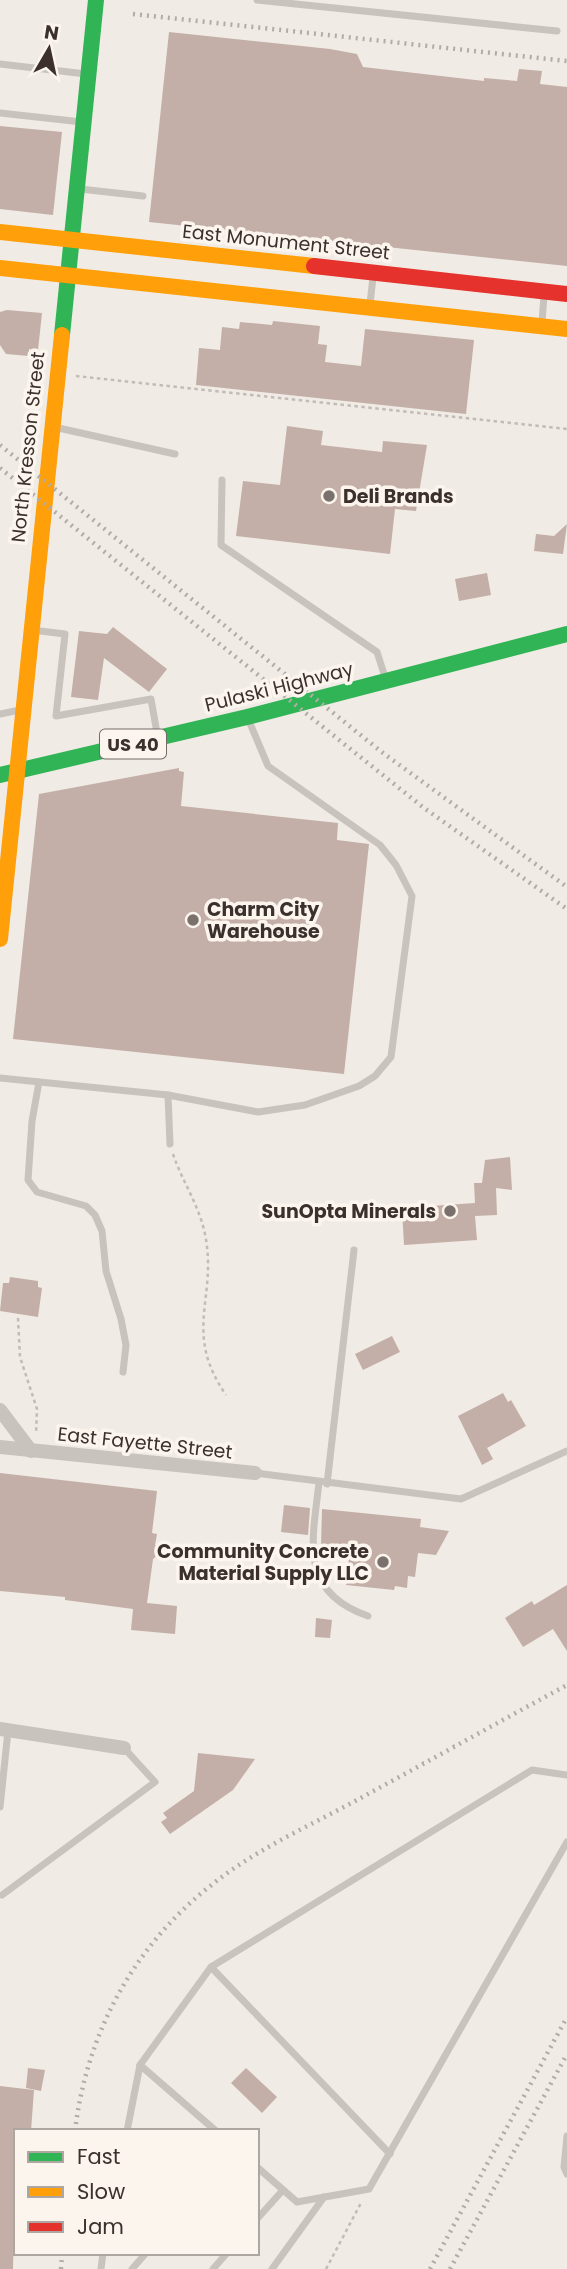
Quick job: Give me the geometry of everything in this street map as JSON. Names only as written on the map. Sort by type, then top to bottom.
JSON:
[{"type":"main road","name":"North Kresson Street","points":[[0,939],[4,871],[18,771],[50,426],[96,0]]},
{"type":"main road","name":"East Monument Street","points":[[0,232],[567,294]]},
{"type":"main road","points":[[0,268],[567,330]]},
{"type":"main road","name":"Pulaski Highway","points":[[0,775],[247,717],[567,634]]},
{"type":"street","name":"East Fayette Street","points":[[0,1410],[31,1451]]},
{"type":"street","name":"East Fayette Street","points":[[0,1447],[255,1473]]},
{"type":"street","points":[[4,1730],[124,1748]]},
{"type":"lane","points":[[257,0],[557,31]]},
{"type":"lane","points":[[0,64],[88,74]]},
{"type":"lane","points":[[0,113],[83,122]]},
{"type":"lane","points":[[76,188],[143,196]]},
{"type":"lane","points":[[369,308],[373,273]]},
{"type":"lane","points":[[541,327],[545,292]]},
{"type":"lane","points":[[50,426],[175,454]]},
{"type":"lane","points":[[222,480],[221,545],[377,652],[386,681]]},
{"type":"lane","points":[[32,630],[65,634],[56,716],[151,699],[159,738]]},
{"type":"lane","points":[[0,713],[24,709]]},
{"type":"lane","points":[[0,1078],[168,1095],[258,1111],[283,1110],[359,1086],[374,1076],[391,1057],[412,896],[396,865],[380,845],[268,766],[247,717]]},
{"type":"lane","points":[[39,1082],[32,1121],[28,1180],[37,1192],[86,1206],[95,1215],[102,1231],[106,1271],[126,1345],[123,1372]]},
{"type":"lane","points":[[168,1095],[170,1144]]},
{"type":"lane","points":[[354,1250],[314,1542],[315,1566],[329,1596],[368,1616]]},
{"type":"lane","points":[[255,1473],[323,1484],[461,1499],[567,1451]]},
{"type":"lane","points":[[0,1807],[4,1730]]},
{"type":"lane","points":[[2,1895],[155,1782],[124,1748]]},
{"type":"lane","points":[[127,2129],[140,2065],[211,1967],[533,1770],[567,1775]]},
{"type":"lane","points":[[259,2169],[297,2202],[369,2189],[567,1842]]},
{"type":"lane","points":[[211,1967],[390,2154]]},
{"type":"lane","points":[[140,2065],[214,2129]]},
{"type":"lane","points":[[567,2136],[564,2167],[567,2174]]},
{"type":"lane","points":[[259,2217],[283,2190]]},
{"type":"lane","points":[[272,2269],[324,2197]]},
{"type":"lane","points":[[132,2269],[144,2255]]},
{"type":"lane","points":[[213,2269],[225,2255]]},
{"type":"path","points":[[56,373],[567,429]]},
{"type":"path","points":[[170,1144],[197,1207],[205,1235],[208,1272],[202,1341],[213,1376],[226,1395]]},
{"type":"path","points":[[18,1318],[20,1357],[38,1419],[31,1451]]},
{"type":"path","points":[[326,2269],[369,2189]]},
{"type":"building","points":[[169,32],[330,49],[357,54],[363,67],[484,81],[484,78],[517,81],[519,69],[542,71],[540,84],[567,87],[567,266],[149,222]]},
{"type":"building","points":[[0,126],[62,132],[53,215],[0,209]]},
{"type":"building","points":[[7,310],[42,313],[38,350],[29,349],[29,356],[6,354],[0,345],[0,312]]},
{"type":"building","points":[[273,321],[320,326],[318,344],[327,345],[325,362],[361,366],[365,329],[474,340],[466,414],[196,385],[199,348],[220,350],[222,327],[239,329],[240,322],[272,325]]},
{"type":"building","name":"Deli Brands","points":[[287,426],[323,431],[321,445],[382,452],[383,441],[427,445],[416,511],[395,509],[390,554],[236,536],[243,481],[280,485]]},
{"type":"building","points":[[567,524],[563,554],[534,551],[536,534],[554,536]]},
{"type":"building","points":[[487,573],[491,595],[459,601],[455,579]]},
{"type":"building","points":[[113,627],[167,669],[149,692],[104,658],[98,700],[71,697],[79,631],[107,634]]},
{"type":"building","name":"Charm City Warehouse","points":[[179,768],[179,771],[184,772],[181,806],[338,823],[337,840],[369,844],[344,1074],[13,1039],[39,794]]},
{"type":"building","name":"SunOpta Minerals","points":[[510,1157],[512,1190],[496,1188],[497,1215],[475,1216],[477,1240],[404,1245],[402,1208],[475,1203],[474,1183],[482,1183],[485,1160]]},
{"type":"building","points":[[10,1277],[38,1281],[38,1287],[42,1288],[38,1317],[0,1311],[3,1283],[9,1283]]},
{"type":"building","points":[[392,1336],[400,1352],[363,1370],[355,1354]]},
{"type":"building","points":[[503,1393],[508,1402],[511,1400],[526,1426],[487,1448],[493,1459],[482,1465],[458,1416]]},
{"type":"building","points":[[0,1473],[157,1491],[152,1533],[157,1534],[155,1545],[167,1547],[153,1559],[147,1603],[177,1606],[175,1634],[131,1630],[133,1609],[65,1600],[65,1597],[0,1591]]},
{"type":"building","points":[[284,1505],[310,1508],[308,1535],[281,1532]]},
{"type":"building","name":"Community Concrete Material Supply LLC","points":[[322,1509],[421,1519],[420,1527],[449,1531],[436,1555],[418,1553],[415,1577],[408,1576],[407,1588],[395,1586],[394,1590],[346,1585],[350,1548],[321,1545]]},
{"type":"building","points":[[567,1585],[567,1651],[553,1629],[523,1647],[505,1618],[532,1601],[534,1605]]},
{"type":"building","points":[[316,1618],[332,1620],[330,1638],[315,1637]]},
{"type":"building","points":[[198,1753],[255,1759],[233,1790],[170,1834],[161,1822],[167,1818],[163,1813],[194,1791]]},
{"type":"building","points":[[28,2068],[45,2070],[41,2091],[26,2088]]},
{"type":"building","points":[[246,2068],[277,2097],[262,2113],[231,2083]]},
{"type":"building","points":[[0,2086],[34,2090],[31,2129],[14,2129],[13,2269],[0,2269]]},
{"type":"railway","points":[[133,14],[567,61]]},
{"type":"railway","points":[[0,445],[383,753],[567,887]]},
{"type":"railway","points":[[0,468],[424,808],[567,909]]},
{"type":"railway","points":[[75,2129],[81,2094],[91,2059],[119,1992],[138,1962],[186,1907],[214,1883],[265,1849],[567,1685]]},
{"type":"railway","points":[[430,2269],[567,2017]]},
{"type":"railway","points":[[450,2269],[567,2054]]},
{"type":"railway","points":[[61,2269],[62,2255]]},
{"type":"traffic: fast","points":[[62,335],[96,0]]},
{"type":"traffic: fast","points":[[0,775],[247,717],[567,634]]},
{"type":"traffic: slow","points":[[0,232],[314,266]]},
{"type":"traffic: slow","points":[[0,268],[567,329]]},
{"type":"traffic: slow","points":[[0,939],[62,335]]},
{"type":"traffic: jam","points":[[314,266],[567,294]]},
{"type":"place","name":"Deli Brands","points":[[329,496]]},
{"type":"place","name":"Charm City Warehouse","points":[[193,920]]},
{"type":"place","name":"SunOpta Minerals","points":[[450,1211]]},
{"type":"place","name":"Community Concrete Material Supply LLC","points":[[383,1562]]}]
